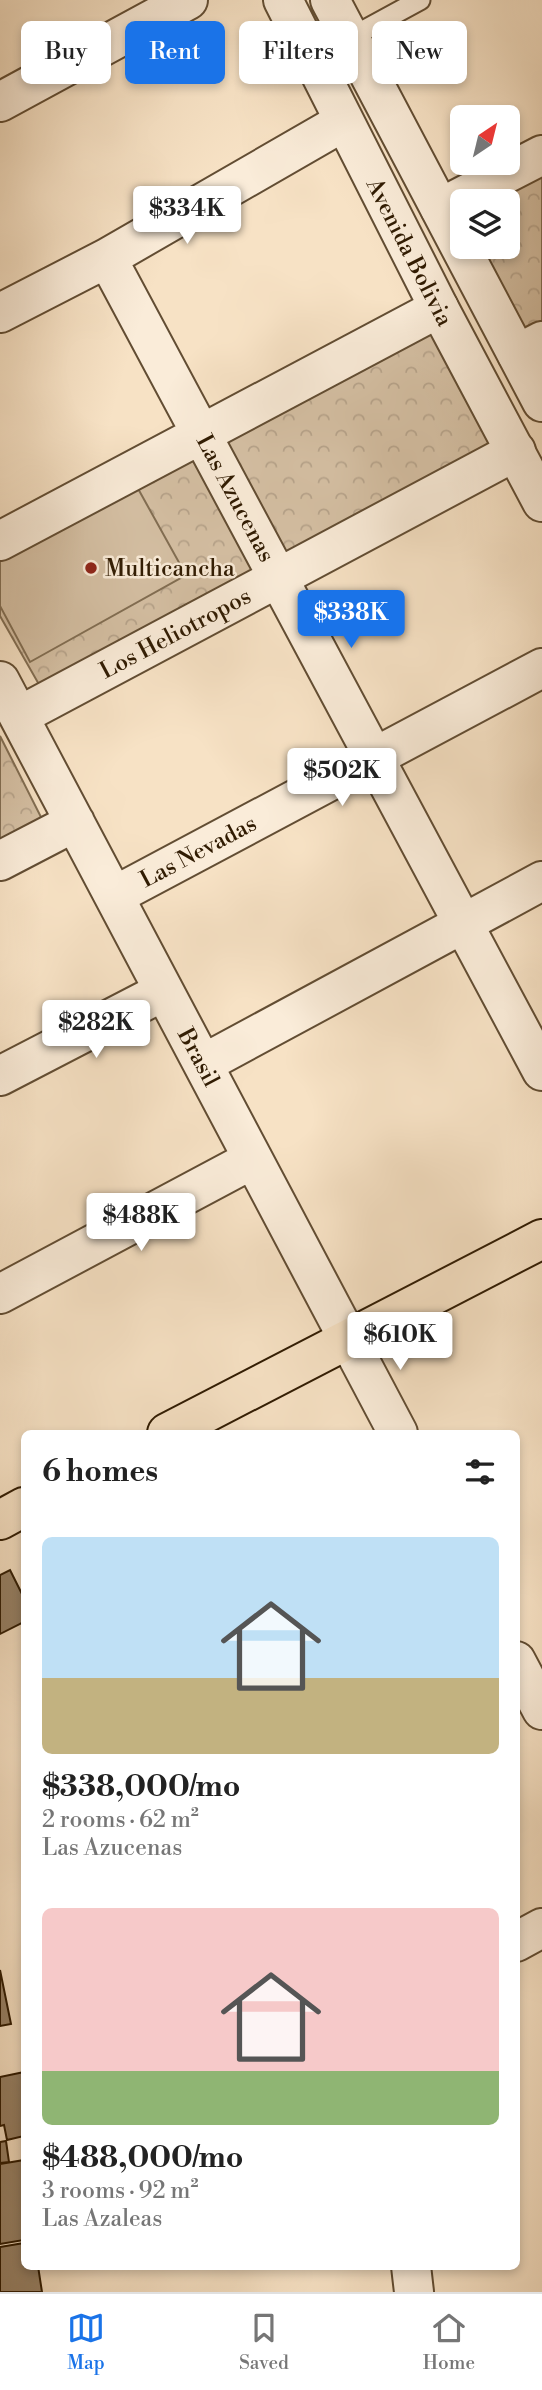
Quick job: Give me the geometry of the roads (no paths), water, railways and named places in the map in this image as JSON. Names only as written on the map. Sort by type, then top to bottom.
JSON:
[{"type":"main road","points":[[173,1430],[542,1239]]},
{"type":"main road","points":[[0,1520],[21,1509]]},
{"type":"street","points":[[0,102],[188,0]]},
{"type":"street","name":"Avenida Bolivia","points":[[283,0],[343,122],[542,502]]},
{"type":"street","name":"Avenida Bolivia","points":[[330,0],[341,21]]},
{"type":"street","name":"Avenida Bolivia","points":[[358,53],[440,208],[530,348],[542,402]]},
{"type":"street","points":[[0,313],[107,258],[343,122]]},
{"type":"street","points":[[440,208],[542,155]]},
{"type":"street","name":"Las Azucenas","points":[[107,258],[542,1071]]},
{"type":"street","points":[[0,541],[439,308]]},
{"type":"street","name":"Los Heliotropos","points":[[19,716],[516,451]]},
{"type":"street","name":"Las Nevadas","points":[[114,896],[542,668]]},
{"type":"street","name":"Brasil","points":[[0,681],[396,1430]]},
{"type":"street","points":[[0,861],[75,822]]},
{"type":"street","points":[[203,1064],[542,881]]},
{"type":"street","points":[[0,1076],[164,991]]},
{"type":"street","points":[[0,1294],[253,1159]]},
{"type":"street","points":[[520,1940],[542,1928]]},
{"type":"street","points":[[411,2270],[414,2292]]},
{"type":"lane","points":[[358,34],[420,0]]},
{"type":"place","name":"Multicancha","points":[[91,568]]}]
